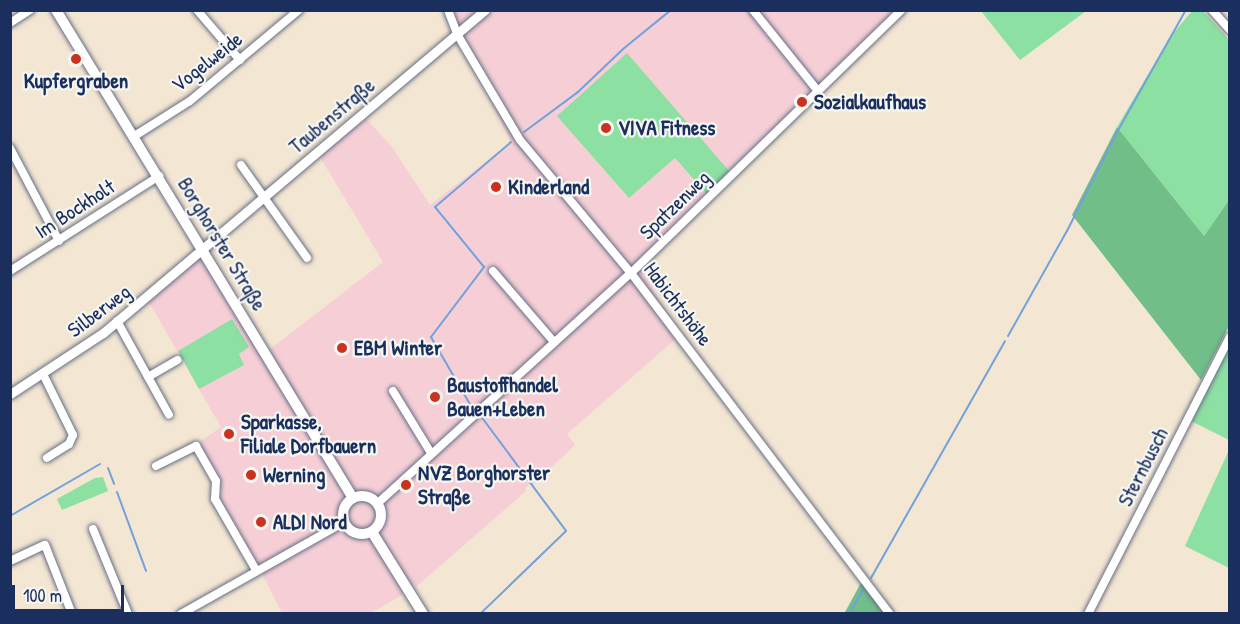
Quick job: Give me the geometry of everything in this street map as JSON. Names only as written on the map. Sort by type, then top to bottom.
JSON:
[{"type":"main road","name":"Borghorster Straße","points":[[56,10],[353,498]]},
{"type":"main road","points":[[366,496],[378,503],[381,521],[372,532],[357,534],[344,522],[345,506],[353,498],[366,496]]},
{"type":"main road","points":[[372,532],[423,614]]},
{"type":"street","points":[[10,23],[30,10]]},
{"type":"street","points":[[197,10],[240,60]]},
{"type":"street","name":"Vogelweide","points":[[133,137],[190,101],[299,10]]},
{"type":"street","name":"Habichtshöhe","points":[[448,10],[457,34],[520,140],[631,273],[890,614]]},
{"type":"street","name":"Taubenstraße","points":[[203,249],[485,10]]},
{"type":"street","points":[[753,10],[818,92]]},
{"type":"street","name":"Spatzenweg","points":[[378,503],[631,273],[901,10]]},
{"type":"street","points":[[1212,10],[1230,30]]},
{"type":"street","points":[[10,148],[59,241]]},
{"type":"street","points":[[241,165],[307,258]]},
{"type":"street","name":"Im Bockholt","points":[[10,272],[159,176]]},
{"type":"street","name":"Silberweg","points":[[10,394],[43,374],[117,321],[203,249]]},
{"type":"street","points":[[493,271],[554,342]]},
{"type":"street","points":[[117,321],[169,415]]},
{"type":"street","name":"Sternbusch","points":[[1088,614],[1230,337]]},
{"type":"street","points":[[148,377],[177,360]]},
{"type":"street","points":[[43,374],[73,435],[69,444],[47,458]]},
{"type":"street","points":[[393,391],[431,453]]},
{"type":"street","points":[[156,466],[196,447],[216,481],[215,499],[256,570]]},
{"type":"street","points":[[180,614],[344,522]]},
{"type":"street","points":[[93,529],[128,614]]},
{"type":"street","points":[[10,561],[45,545],[72,614]]},
{"type":"shaded area","points":[[452,11],[901,11],[639,265],[679,336],[567,434],[575,445],[533,485],[531,483],[525,488],[526,491],[416,587],[414,584],[399,597],[371,613],[282,613],[252,554],[220,501],[222,492],[198,443],[221,427],[146,297],[203,249],[265,353],[383,262],[317,152],[362,114],[392,147],[430,205],[511,142],[457,34]]},
{"type":"green space","points":[[981,11],[1086,11],[1020,60]]},
{"type":"green space","points":[[1192,11],[1203,11],[1230,41],[1229,200],[1204,236],[1117,127],[1170,37]]},
{"type":"green space","points":[[627,53],[730,172],[707,194],[675,158],[629,198],[557,116]]},
{"type":"green space","points":[[1117,127],[1204,236],[1229,200],[1229,326],[1201,380],[1072,215]]},
{"type":"green space","points":[[232,319],[249,347],[239,354],[244,365],[199,389],[178,351]]},
{"type":"green space","points":[[1229,348],[1229,440],[1191,421]]},
{"type":"green space","points":[[1229,450],[1229,568],[1185,546]]},
{"type":"green space","points":[[103,477],[108,491],[62,510],[57,499],[95,478]]},
{"type":"green space","points":[[862,581],[887,614],[844,614]]},
{"type":"waterway","points":[[524,132],[578,92],[623,49],[671,10]]},
{"type":"waterway","points":[[1008,336],[1067,231],[1116,134],[1186,10]]},
{"type":"waterway","points":[[471,406],[431,337],[484,267],[435,207],[511,142]]},
{"type":"waterway","points":[[871,578],[1005,341]]},
{"type":"waterway","points":[[480,415],[566,531],[480,614]]},
{"type":"waterway","points":[[10,516],[100,464]]},
{"type":"waterway","points":[[108,468],[114,484]]},
{"type":"waterway","points":[[117,492],[146,571]]},
{"type":"waterway","points":[[849,614],[866,585]]},
{"type":"place","name":"Kupfergraben","points":[[76,59]]},
{"type":"place","name":"Sozialkaufhaus","points":[[802,102]]},
{"type":"place","name":"VIVA Fitness","points":[[606,128]]},
{"type":"place","name":"Kinderland","points":[[496,187]]},
{"type":"place","name":"EBM Winter","points":[[342,348]]},
{"type":"place","name":"Baustoffhandel Bauen+Leben","points":[[435,397]]},
{"type":"place","name":"Sparkasse, Filiale Dorfbauern","points":[[229,434]]},
{"type":"place","name":"Werning","points":[[251,475]]},
{"type":"place","name":"NVZ Borghorster Straße","points":[[406,485]]},
{"type":"place","name":"ALDI Nord","points":[[261,522]]}]
